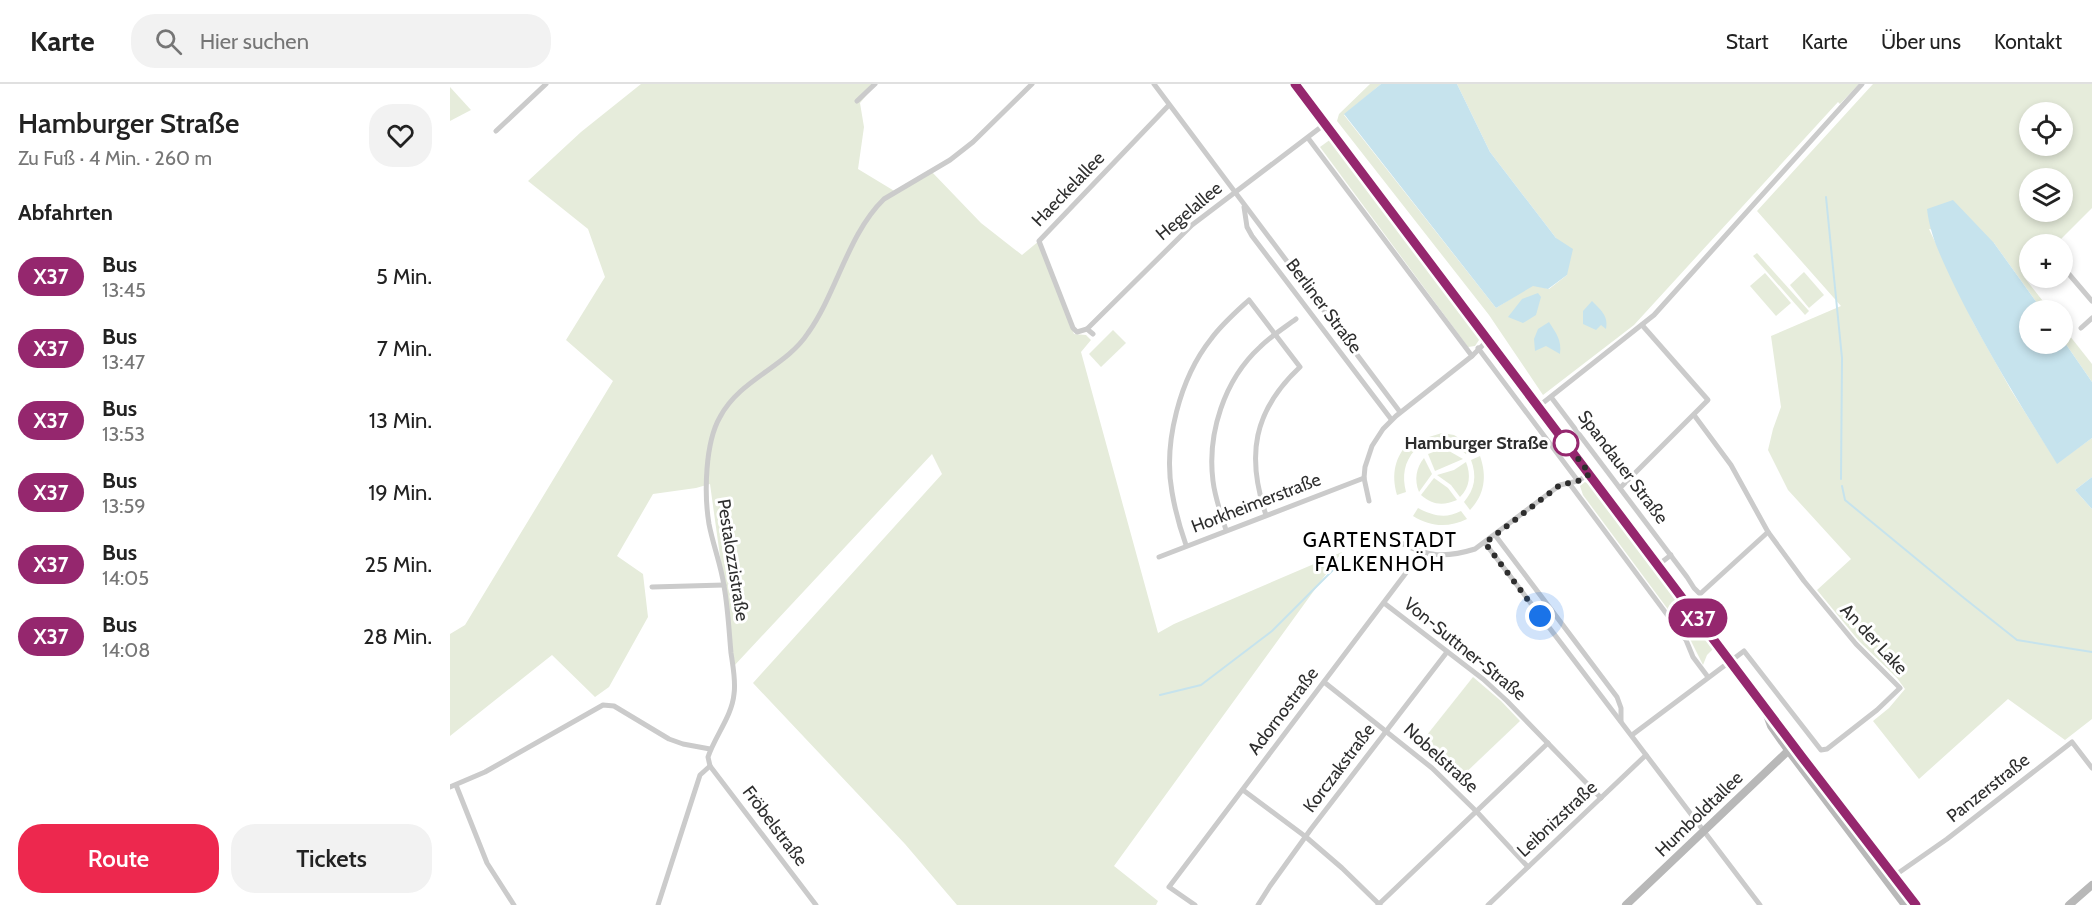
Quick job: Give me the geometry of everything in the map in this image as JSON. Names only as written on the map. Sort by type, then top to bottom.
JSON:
[{"type":"main road","name":"Spandauer Straße","points":[[1295,84],[1762,702],[1772,726],[1916,905]]},
{"type":"main road","name":"Spandauer Straße","points":[[1791,748],[1905,905]]},
{"type":"main road","name":"Humboldtallee","points":[[1626,905],[1791,748]]},
{"type":"main road","points":[[2069,905],[2092,885]]},
{"type":"street","points":[[496,131],[546,84]]},
{"type":"street","points":[[856,101],[875,84]]},
{"type":"street","name":"Pestalozzistraße","points":[[710,766],[708,757],[710,749],[731,707],[734,695],[724,585],[709,523],[707,504],[710,450],[713,432],[720,417],[745,387],[798,345],[807,335],[875,208],[884,199],[950,160],[973,142],[1032,84]]},
{"type":"street","name":"Berliner Straße","points":[[1154,84],[1400,412]]},
{"type":"street","points":[[1539,406],[1654,315],[1862,84]]},
{"type":"street","name":"Haeckelallee","points":[[1087,329],[1077,332],[1073,328],[1039,241],[1169,105]]},
{"type":"street","name":"Hegelallee","points":[[1087,329],[1175,240],[1234,192],[1325,124]]},
{"type":"street","points":[[1308,138],[1472,356]]},
{"type":"street","name":"Berliner Straße","points":[[1244,205],[1247,227],[1252,236],[1392,419]]},
{"type":"street","points":[[2073,279],[2092,301]]},
{"type":"street","points":[[1186,545],[1171,490],[1170,474],[1172,437],[1184,387],[1210,340],[1249,300],[1300,367],[1287,379],[1267,407],[1258,431],[1254,457],[1255,477],[1266,516]]},
{"type":"street","points":[[2081,328],[2092,318]]},
{"type":"street","points":[[1226,530],[1213,483],[1212,465],[1215,430],[1225,399],[1237,375],[1258,348],[1296,319]]},
{"type":"street","points":[[1620,488],[1708,400],[1642,324]]},
{"type":"street","points":[[1087,329],[1093,334]]},
{"type":"street","points":[[1369,501],[1364,478],[1365,467],[1372,446],[1383,429],[1400,412],[1472,356],[1488,340]]},
{"type":"street","points":[[1478,348],[1578,481]]},
{"type":"street","name":"Spandauer Straße","points":[[1551,397],[1700,594],[1768,532]]},
{"type":"street","name":"An der Lake","points":[[1694,415],[1731,465],[1768,532],[1811,591],[1856,644],[1900,688],[1877,710],[1827,749],[1821,750],[1744,651],[1730,660]]},
{"type":"street","points":[[1401,543],[1421,553],[1451,555],[1474,549],[1495,536],[1560,485],[1578,481],[1590,474]]},
{"type":"street","name":"Horkheimerstraße","points":[[1159,557],[1364,478]]},
{"type":"street","points":[[1569,483],[1686,640],[1693,657],[1708,677]]},
{"type":"street","points":[[1495,536],[1617,698],[1621,708],[1621,721]]},
{"type":"street","points":[[1485,543],[1760,905]]},
{"type":"street","name":"Adornostraße","points":[[1196,905],[1169,887],[1421,553]]},
{"type":"street","points":[[1658,565],[1671,555]]},
{"type":"street","points":[[652,587],[724,585]]},
{"type":"street","name":"Von-Suttner-Straße","points":[[1384,603],[1490,685],[1601,798]]},
{"type":"street","name":"Korczakstraße","points":[[1258,905],[1306,837],[1447,652]]},
{"type":"street","points":[[1632,735],[1730,660]]},
{"type":"street","name":"Nobelstraße","points":[[1324,682],[1432,768],[1528,867]]},
{"type":"street","points":[[514,905],[487,863],[453,786],[485,772],[603,705],[614,706],[676,741],[710,749]]},
{"type":"street","name":"Panzerstraße","points":[[1894,876],[1947,839],[2072,742],[2092,768]]},
{"type":"street","points":[[1243,790],[1306,837],[1342,868],[1379,905],[1548,743]]},
{"type":"street","name":"Leibnizstraße","points":[[1488,905],[1646,755]]},
{"type":"street","points":[[658,905],[700,775],[710,766]]},
{"type":"street","name":"Fröbelstraße","points":[[710,766],[816,905]]},
{"type":"green space","points":[[641,84],[876,84],[860,103],[864,127],[858,169],[896,192],[931,171],[981,223],[1022,255],[1039,241],[1074,334],[1086,335],[1091,340],[1081,352],[1158,633],[1342,552],[1114,866],[1158,901],[1156,905],[957,905],[905,844],[753,683],[942,474],[932,454],[733,667],[710,484],[653,494],[617,556],[643,574],[648,617],[609,687],[595,697],[552,655],[450,736],[450,634],[465,625],[613,381],[566,340],[605,277],[588,229],[528,181],[581,132]]},
{"type":"green space","points":[[1370,84],[1381,84],[1344,115],[1496,308],[1533,285],[1549,289],[1567,275],[1556,238],[1490,152],[1457,84],[1859,84],[1840,104],[1838,102],[1634,325],[1543,395],[1489,315],[1337,121],[1339,114]]},
{"type":"green space","points":[[1873,84],[2092,84],[2092,208],[2066,234],[2019,234],[2019,278],[1994,243],[1929,229],[1973,322],[2011,390],[2057,463],[2092,438],[2092,477],[2075,490],[2092,509],[2092,719],[2065,740],[2008,699],[1919,779],[1873,721],[1889,708],[1905,689],[1897,678],[1859,641],[1817,590],[1851,559],[1788,490],[1768,450],[1781,407],[1771,336],[1841,306],[1757,211]]},
{"type":"green space","points":[[450,87],[471,110],[450,121]]},
{"type":"green space","points":[[1331,139],[1481,337],[1475,346],[1468,347],[1320,147]]},
{"type":"green space","points":[[1757,253],[1809,311],[1805,315],[1753,256]]},
{"type":"green space","points":[[1804,272],[1824,295],[1809,308],[1790,285]]},
{"type":"green space","points":[[1765,273],[1791,303],[1776,316],[1750,286]]},
{"type":"green space","points":[[2026,288],[2033,288],[2042,300],[2035,300]]},
{"type":"green space","points":[[1113,330],[1126,343],[1101,367],[1089,354]]},
{"type":"green space","points":[[2073,340],[2092,364],[2092,382],[2073,354]]},
{"type":"green space","points":[[1442,433],[1454,435],[1472,446],[1466,454],[1446,445],[1425,449],[1419,440]]},
{"type":"green space","points":[[1409,442],[1415,450],[1408,459],[1405,470],[1406,492],[1397,495],[1394,473],[1397,460]]},
{"type":"green space","points":[[1436,451],[1449,451],[1463,459],[1435,471],[1428,454]]},
{"type":"green space","points":[[1480,456],[1484,471],[1482,491],[1470,510],[1464,502],[1474,482],[1471,460]]},
{"type":"green space","points":[[1424,458],[1432,474],[1419,492],[1417,474]]},
{"type":"green space","points":[[1466,462],[1469,481],[1460,497],[1451,485],[1437,475],[1454,470]]},
{"type":"green space","points":[[1434,478],[1448,488],[1457,500],[1438,503],[1429,501],[1421,495]]},
{"type":"green space","points":[[1585,482],[1594,486],[1715,647],[1707,655],[1703,665],[1690,639],[1583,495],[1580,486]]},
{"type":"green space","points":[[1418,508],[1440,516],[1461,511],[1467,519],[1453,524],[1433,524],[1413,516]]},
{"type":"green space","points":[[1473,677],[1520,721],[1458,780],[1419,745]]},
{"type":"water","points":[[1381,84],[1457,84],[1490,152],[1556,238],[1573,249],[1567,275],[1548,289],[1533,286],[1496,308],[1344,114]]},
{"type":"water","points":[[1953,200],[1994,243],[2019,278],[2019,288],[2026,288],[2035,300],[2019,300],[2019,354],[2073,354],[2092,382],[2092,438],[2057,464],[2017,399],[1955,287],[1938,249],[1927,209]]},
{"type":"water","points":[[1538,293],[1541,297],[1536,315],[1523,323],[1508,317],[1522,299]]},
{"type":"water","points":[[1592,301],[1605,317],[1606,329],[1601,325],[1596,330],[1583,324],[1583,311]]},
{"type":"water","points":[[1549,322],[1559,341],[1560,354],[1546,346],[1535,351],[1534,339],[1538,329]]},
{"type":"water","points":[[2092,477],[2092,509],[2075,490]]},
{"type":"waterway","points":[[1826,197],[1842,358],[1841,479]]},
{"type":"waterway","points":[[1842,486],[1845,500],[2017,640],[2092,652]]},
{"type":"waterway","points":[[1160,695],[1201,685],[1272,631],[1345,558]]},
{"type":"bus line","name":"X37","points":[[1295,84],[1916,905]]},
{"type":"place","name":"Hamburger Straße","points":[[1566,443]]},
{"type":"district","name":"GARTENSTADT FALKENHÖH","points":[[1380,552]]},
{"type":"route","points":[[1540,616],[1485,543],[1560,485],[1578,481],[1590,474],[1566,443]]}]
